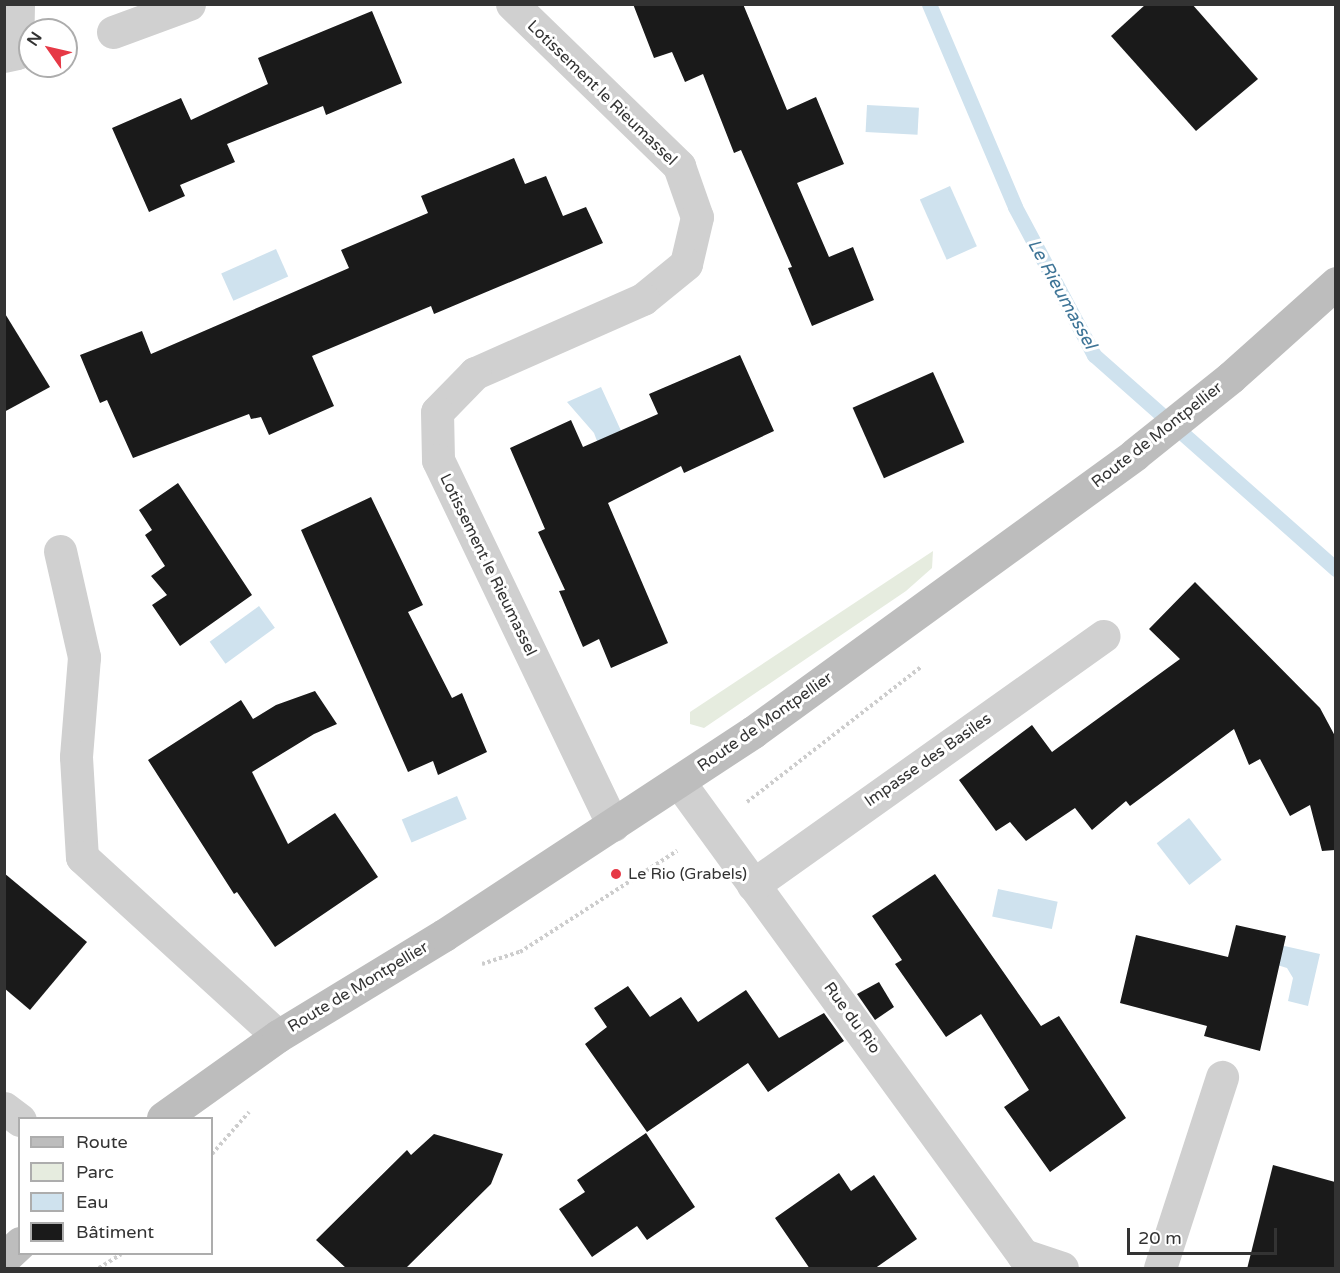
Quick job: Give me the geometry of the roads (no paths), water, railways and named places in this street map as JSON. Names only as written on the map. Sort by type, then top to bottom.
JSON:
[{"type":"street","points":[[4,56],[17,53],[18,4]]},
{"type":"street","points":[[113,32],[189,4]]},
{"type":"street","name":"Lotissement le Rieumassel","points":[[512,4],[679,166],[697,217],[686,264],[643,299],[475,373],[436,412],[438,460],[613,825]]},
{"type":"street","name":"Route de Montpellier","points":[[166,1117],[278,1036],[388,971],[679,782],[1135,454],[1231,377],[1335,283]]},
{"type":"street","points":[[60,551],[84,657],[76,758],[82,856],[278,1036]]},
{"type":"street","name":"Impasse des Basiles","points":[[753,885],[1103,636]]},
{"type":"street","name":"Rue du Rio","points":[[679,782],[1014,1262],[1062,1269]]},
{"type":"street","points":[[1161,1269],[1222,1077]]},
{"type":"street","points":[[4,1108],[18,1118]]},
{"type":"street","points":[[4,1258],[18,1245]]},
{"type":"water","points":[[867,105],[919,108],[918,135],[866,132]]},
{"type":"water","points":[[950,186],[977,246],[947,260],[920,199]]},
{"type":"water","points":[[276,249],[288,276],[233,301],[221,273]]},
{"type":"water","points":[[601,387],[628,446],[603,457],[594,433],[567,402]]},
{"type":"water","points":[[259,606],[275,628],[226,664],[210,642]]},
{"type":"water","points":[[457,796],[467,819],[412,842],[402,819]]},
{"type":"water","points":[[1189,818],[1222,860],[1189,885],[1157,843]]},
{"type":"water","points":[[998,889],[1058,902],[1052,929],[992,916]]},
{"type":"water","points":[[1280,945],[1320,954],[1308,1006],[1288,1001],[1293,978],[1287,968],[1274,964]]},
{"type":"waterway","name":"Le Rieumassel","points":[[929,4],[1015,207],[1094,355],[1336,569]]},
{"type":"place","name":"Le Rio (Grabels)","points":[[616,874]]}]
